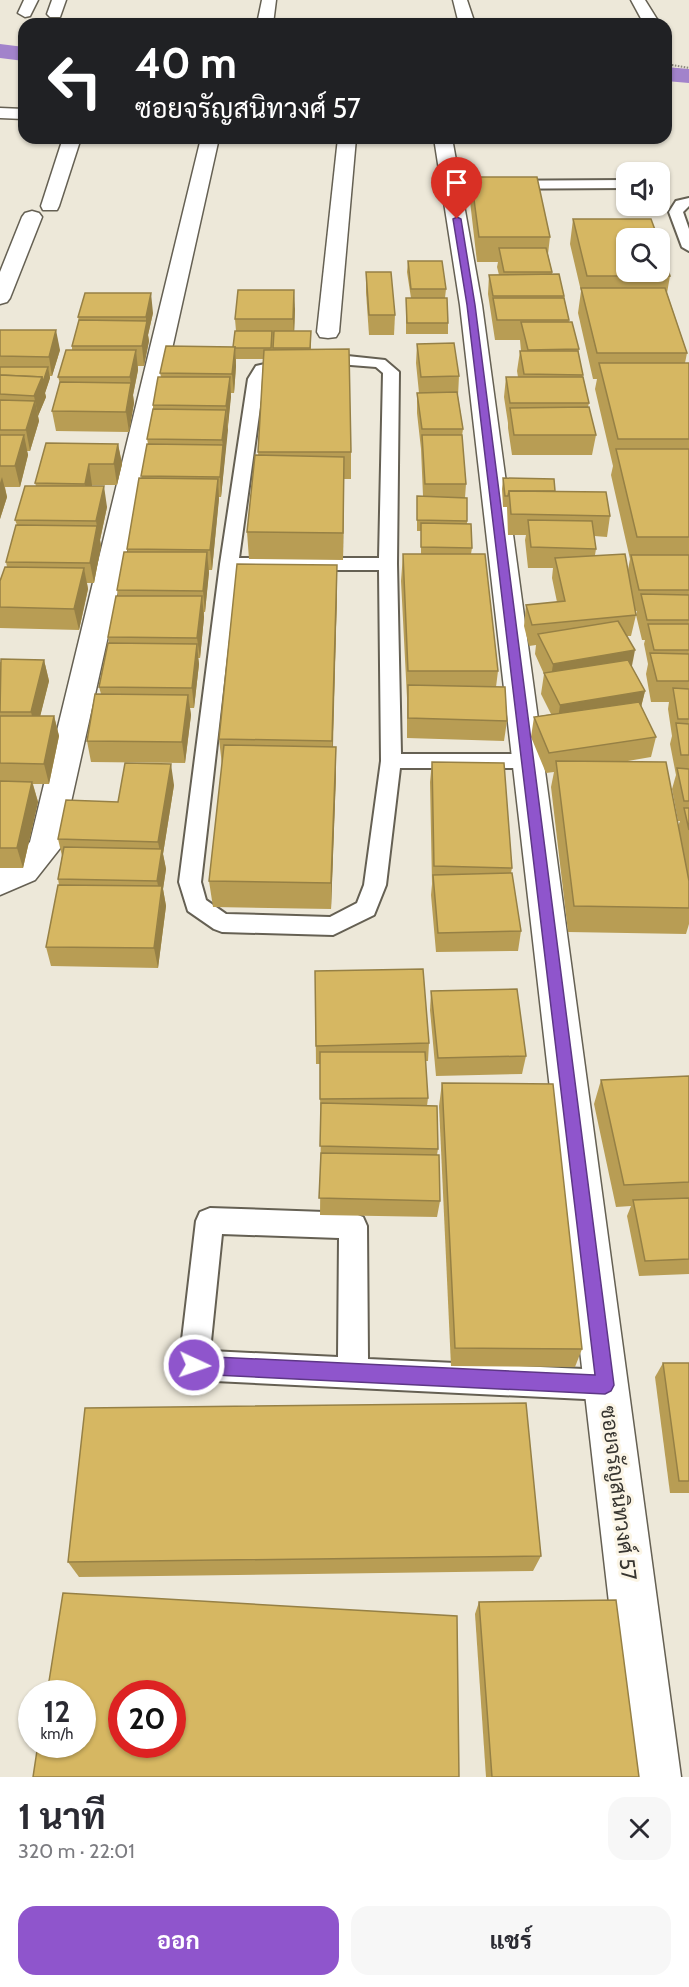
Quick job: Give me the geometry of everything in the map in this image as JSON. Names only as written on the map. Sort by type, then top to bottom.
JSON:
[{"type":"street","points":[[266,18],[270,0]]},
{"type":"street","points":[[460,0],[465,18]]},
{"type":"street","points":[[638,0],[648,18]]},
{"type":"street","points":[[0,113],[18,114]]},
{"type":"street","points":[[50,206],[70,144]]},
{"type":"street","points":[[0,882],[22,871],[45,847],[209,144]]},
{"type":"street","points":[[328,332],[346,144]]},
{"type":"street","name":"ซอยจรัญสนิทวงศ์ 57","points":[[443,144],[471,305],[655,1777]]},
{"type":"street","points":[[0,298],[32,217]]},
{"type":"lane","points":[[451,185],[616,184]]},
{"type":"lane","points":[[689,202],[681,204],[676,212],[689,248]]},
{"type":"lane","points":[[363,360],[383,364],[391,372],[388,564],[391,761],[375,885],[366,909],[333,926],[222,924],[196,905],[190,882],[229,564],[256,379],[261,369],[279,363],[363,360]]},
{"type":"lane","points":[[229,564],[388,564]]},
{"type":"lane","points":[[391,761],[527,761]]},
{"type":"lane","points":[[353,1374],[353,1226],[210,1221],[194,1365],[353,1374],[605,1385]]},
{"type":"path","points":[[672,65],[689,68]]},
{"type":"building","points":[[471,177],[537,177],[550,237],[479,237]]},
{"type":"building","points":[[573,219],[651,219],[654,228],[616,228],[616,276],[587,276]]},
{"type":"building","points":[[499,248],[546,248],[552,272],[504,272]]},
{"type":"building","points":[[408,261],[442,261],[446,289],[411,289]]},
{"type":"building","points":[[366,272],[391,272],[395,315],[369,315]]},
{"type":"building","points":[[559,274],[564,296],[493,296],[489,275]]},
{"type":"building","points":[[581,288],[665,288],[687,353],[597,353]]},
{"type":"building","points":[[238,290],[294,290],[293,319],[235,319]]},
{"type":"building","points":[[85,293],[151,293],[146,317],[78,317]]},
{"type":"building","points":[[406,298],[447,298],[448,323],[407,323]]},
{"type":"building","points":[[493,298],[564,298],[569,320],[497,320]]},
{"type":"building","points":[[79,320],[147,321],[142,346],[72,346]]},
{"type":"building","points":[[521,322],[572,322],[579,349],[528,350]]},
{"type":"building","points":[[0,330],[56,330],[49,357],[0,356]]},
{"type":"building","points":[[235,331],[272,331],[271,348],[235,348],[233,347]]},
{"type":"building","points":[[274,331],[311,331],[310,348],[273,348]]},
{"type":"building","points":[[454,343],[459,376],[421,377],[417,344]]},
{"type":"building","points":[[166,346],[235,347],[232,374],[160,373]]},
{"type":"building","points":[[349,349],[351,452],[258,452],[264,350]]},
{"type":"building","points":[[66,350],[136,350],[130,377],[58,377]]},
{"type":"building","points":[[520,351],[578,351],[583,375],[524,374]]},
{"type":"building","points":[[599,363],[689,363],[689,439],[618,439]]},
{"type":"building","points":[[0,367],[48,367],[43,382],[42,377],[0,375]]},
{"type":"building","points":[[0,375],[42,377],[34,396],[0,394]]},
{"type":"building","points":[[158,377],[230,377],[226,406],[153,405]]},
{"type":"building","points":[[506,377],[583,377],[589,403],[510,403]]},
{"type":"building","points":[[60,382],[131,383],[126,412],[52,411]]},
{"type":"building","points":[[457,392],[463,429],[422,429],[417,393]]},
{"type":"building","points":[[0,400],[35,401],[26,430],[0,430]]},
{"type":"building","points":[[589,407],[596,435],[514,435],[510,408]]},
{"type":"building","points":[[153,409],[226,410],[222,440],[147,439]]},
{"type":"building","points":[[0,435],[24,435],[15,466],[0,466]]},
{"type":"building","points":[[422,435],[462,435],[466,484],[425,484]]},
{"type":"building","points":[[46,443],[118,444],[114,464],[89,464],[85,484],[35,483]]},
{"type":"building","points":[[147,444],[223,445],[220,477],[141,476]]},
{"type":"building","points":[[616,449],[689,449],[689,537],[637,537]]},
{"type":"building","points":[[255,455],[344,457],[343,533],[247,532]]},
{"type":"building","points":[[139,478],[218,479],[210,550],[127,549]]},
{"type":"building","points":[[503,478],[554,479],[555,491],[509,491],[508,496],[505,496]]},
{"type":"building","points":[[25,486],[104,486],[96,521],[15,520]]},
{"type":"building","points":[[509,491],[606,492],[610,516],[511,514]]},
{"type":"building","points":[[417,496],[467,498],[467,521],[417,520]]},
{"type":"building","points":[[528,520],[592,521],[596,549],[531,547]]},
{"type":"building","points":[[421,523],[471,524],[472,548],[421,547]]},
{"type":"building","points":[[16,525],[97,526],[90,563],[6,562]]},
{"type":"building","points":[[124,552],[207,552],[203,591],[117,590]]},
{"type":"building","points":[[403,554],[485,554],[498,671],[408,671]]},
{"type":"building","points":[[625,554],[636,615],[532,625],[526,605],[565,601],[555,558]]},
{"type":"building","points":[[631,555],[689,555],[689,590],[639,590]]},
{"type":"building","points":[[237,564],[337,565],[332,741],[219,739]]},
{"type":"building","points":[[5,567],[84,568],[74,609],[0,607],[0,581]]},
{"type":"building","points":[[641,594],[689,595],[689,620],[647,620]]},
{"type":"building","points":[[116,596],[202,596],[197,638],[108,637]]},
{"type":"building","points":[[618,621],[635,650],[553,664],[538,634]]},
{"type":"building","points":[[648,624],[689,624],[689,650],[654,650]]},
{"type":"building","points":[[108,643],[197,644],[192,688],[99,687]]},
{"type":"building","points":[[650,653],[689,654],[689,681],[657,681]]},
{"type":"building","points":[[1,659],[44,660],[31,712],[0,712]]},
{"type":"building","points":[[628,660],[645,691],[560,705],[544,673]]},
{"type":"building","points":[[408,685],[505,687],[507,721],[408,718]]},
{"type":"building","points":[[673,688],[689,689],[689,719],[678,719]]},
{"type":"building","points":[[95,694],[188,695],[182,742],[87,741]]},
{"type":"building","points":[[639,702],[656,737],[549,753],[534,717]]},
{"type":"building","points":[[0,716],[54,716],[44,764],[0,763]]},
{"type":"building","points":[[676,723],[689,724],[689,755],[681,755]]},
{"type":"building","points":[[224,745],[336,747],[331,883],[209,881]]},
{"type":"building","points":[[556,761],[666,762],[689,881],[689,908],[574,906]]},
{"type":"building","points":[[432,762],[504,763],[512,868],[434,866]]},
{"type":"building","points":[[125,763],[171,764],[158,842],[58,839],[66,800],[118,802]]},
{"type":"building","points":[[677,768],[689,769],[689,801],[684,801]]},
{"type":"building","points":[[0,781],[32,782],[17,848],[0,848]]},
{"type":"building","points":[[684,808],[689,808],[689,830]]},
{"type":"building","points":[[64,847],[162,849],[157,881],[58,879]]},
{"type":"building","points":[[512,873],[521,931],[438,933],[433,875]]},
{"type":"building","points":[[58,885],[162,886],[154,948],[46,947]]},
{"type":"building","points":[[423,969],[429,1043],[316,1046],[315,971]]},
{"type":"building","points":[[517,989],[526,1056],[438,1058],[431,991]]},
{"type":"building","points":[[320,1052],[425,1052],[428,1098],[320,1099]]},
{"type":"building","points":[[689,1076],[689,1182],[624,1185],[601,1080]]},
{"type":"building","points":[[442,1083],[553,1084],[582,1349],[455,1348]]},
{"type":"building","points":[[321,1103],[437,1106],[438,1149],[320,1146]]},
{"type":"building","points":[[321,1153],[439,1155],[440,1201],[319,1198]]},
{"type":"building","points":[[689,1198],[689,1259],[645,1261],[633,1200]]},
{"type":"building","points":[[663,1363],[689,1363],[689,1481],[679,1481]]},
{"type":"building","points":[[526,1403],[541,1556],[68,1562],[85,1408]]},
{"type":"building","points":[[63,1593],[457,1616],[459,1777],[33,1777],[36,1758],[96,1758],[96,1680],[49,1680]]},
{"type":"building","points":[[616,1600],[639,1777],[492,1777],[479,1602]]},
{"type":"waterway","points":[[0,51],[18,53]]},
{"type":"waterway","points":[[672,75],[689,76]]},
{"type":"route","points":[[194,1365],[605,1385],[471,305],[457,219]]}]
